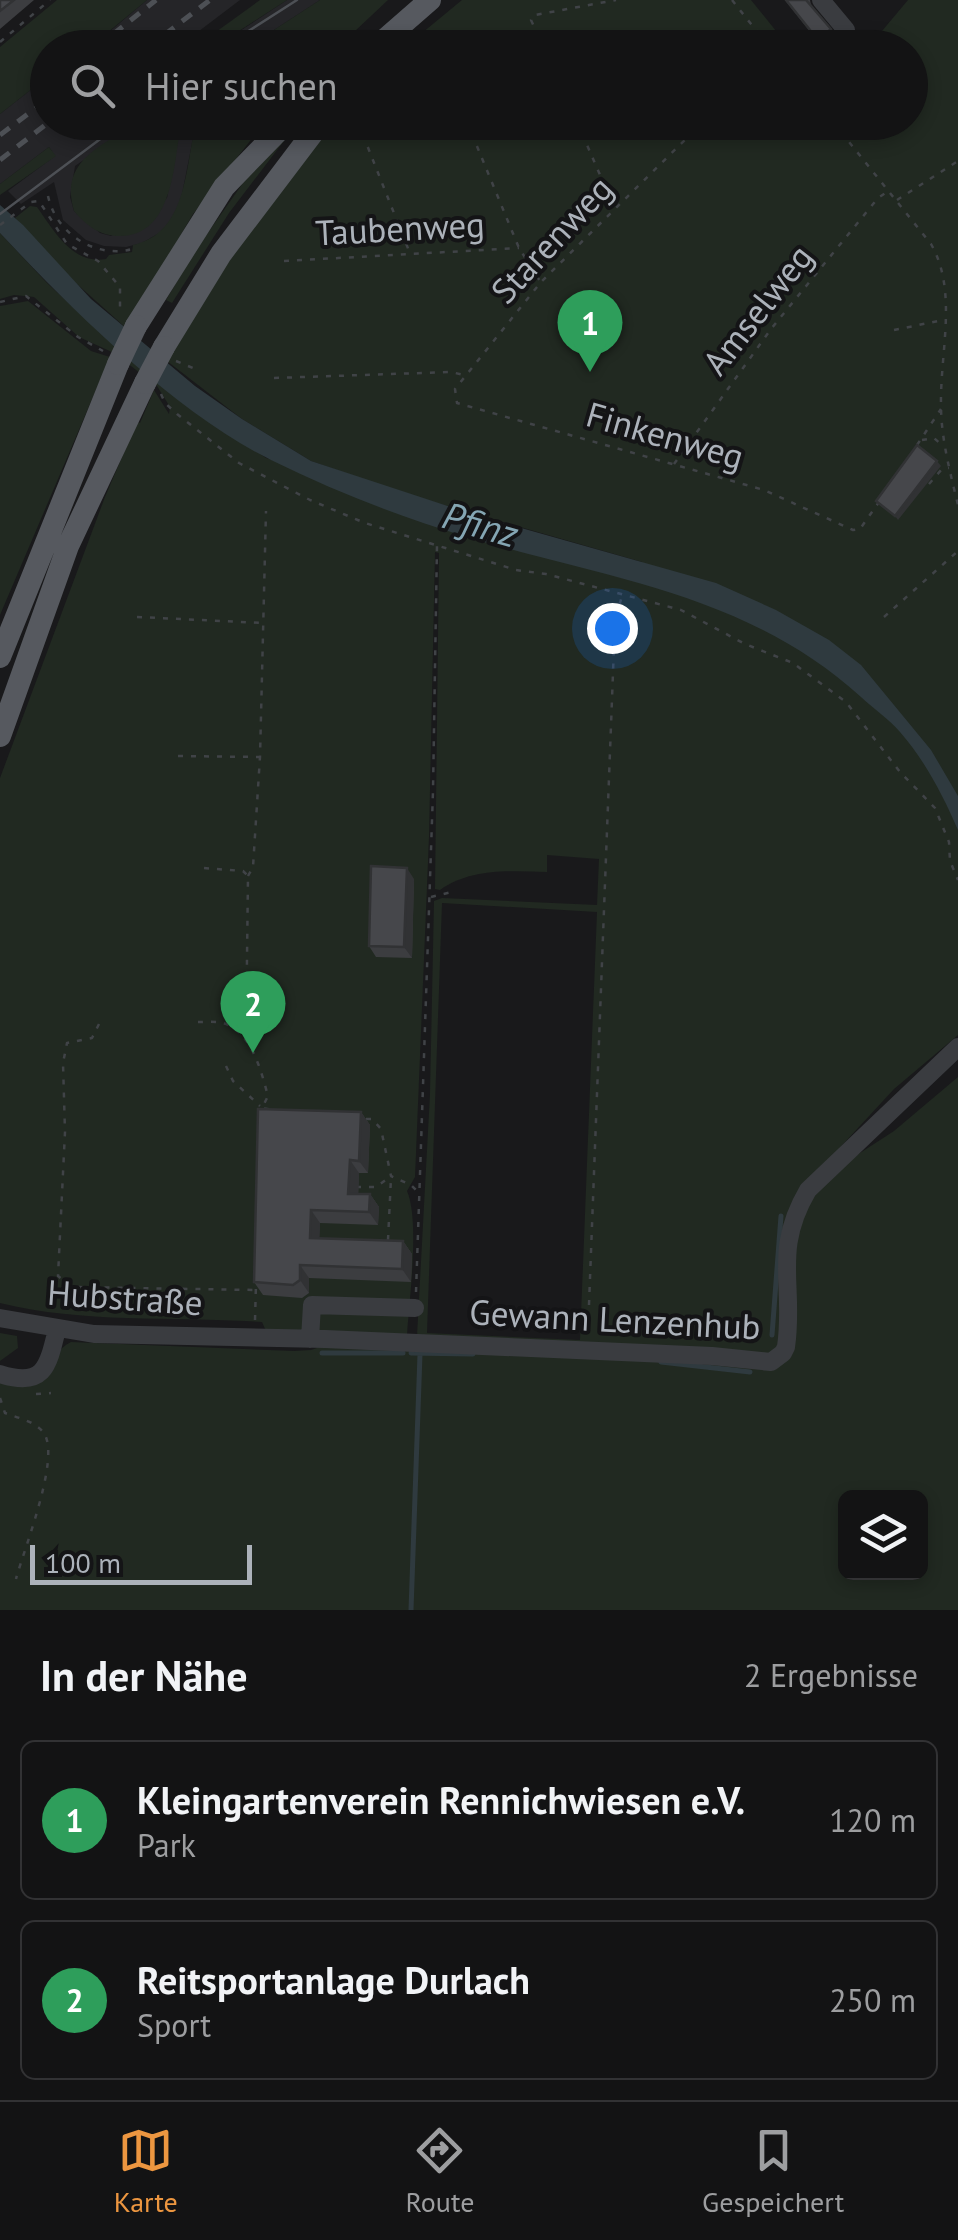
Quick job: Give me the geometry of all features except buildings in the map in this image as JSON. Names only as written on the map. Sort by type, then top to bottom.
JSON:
[{"type":"main road","points":[[396,30],[430,0]]},
{"type":"main road","points":[[412,30],[446,0]]},
{"type":"main road","points":[[0,657],[128,323],[166,277],[224,187],[270,140]]},
{"type":"main road","points":[[0,736],[68,546],[152,386],[183,314],[221,254],[307,140]]},
{"type":"main road","points":[[166,277],[160,310],[169,317],[183,314]]},
{"type":"street","points":[[822,0],[846,30]]},
{"type":"street","name":"Gewann Lenzenhub","points":[[250,1338],[777,1360],[788,1336],[787,1237],[792,1218],[808,1190],[958,1047]]},
{"type":"street","points":[[310,1339],[312,1305],[415,1308]]},
{"type":"street","name":"Hubstraße","points":[[0,1318],[57,1329],[132,1335],[250,1338]]},
{"type":"street","points":[[0,1374],[28,1380],[37,1377],[44,1371],[57,1329]]},
{"type":"path","points":[[0,42],[50,0]]},
{"type":"path","points":[[536,30],[531,20],[536,15],[616,0]]},
{"type":"path","points":[[732,0],[756,30]]},
{"type":"path","points":[[365,140],[410,252]]},
{"type":"path","points":[[474,140],[519,248],[541,282]]},
{"type":"path","points":[[585,140],[614,206]]},
{"type":"path","name":"Starenweg","points":[[457,402],[455,389],[541,282],[684,140]]},
{"type":"path","points":[[847,140],[932,244],[946,275],[941,409],[958,504]]},
{"type":"path","points":[[897,200],[958,161]]},
{"type":"path","name":"Amselweg","points":[[674,464],[771,330],[878,198],[888,192]]},
{"type":"path","points":[[0,225],[21,209],[49,197],[66,228],[84,244],[104,252],[129,250],[127,242]]},
{"type":"path","points":[[40,201],[67,244],[98,260],[120,287],[128,323]]},
{"type":"path","name":"Taubenweg","points":[[284,260],[519,248]]},
{"type":"path","points":[[0,302],[26,296],[93,348],[115,359]]},
{"type":"path","points":[[894,330],[945,320]]},
{"type":"path","points":[[166,353],[200,371]]},
{"type":"path","points":[[274,378],[451,372],[466,375]]},
{"type":"path","points":[[152,386],[165,403],[239,464],[310,500],[365,523],[516,570],[546,574],[681,610],[745,644],[793,663],[846,702],[900,772],[935,808],[950,842],[950,861],[958,880]]},
{"type":"path","name":"Finkenweg","points":[[457,402],[790,499],[854,530],[860,529],[882,498]]},
{"type":"path","points":[[912,454],[941,409]]},
{"type":"path","points":[[920,441],[934,438],[945,448]]},
{"type":"path","points":[[929,484],[942,469],[950,468]]},
{"type":"path","points":[[246,1041],[248,876],[253,867],[260,758],[266,511]]},
{"type":"path","points":[[415,1308],[438,544]]},
{"type":"path","points":[[884,617],[958,550]]},
{"type":"path","points":[[588,1350],[612,678],[615,620],[623,595]]},
{"type":"path","points":[[137,616],[263,624]]},
{"type":"path","points":[[178,756],[260,758]]},
{"type":"path","points":[[204,868],[228,867],[248,876]]},
{"type":"path","points":[[430,897],[456,891]]},
{"type":"path","points":[[198,1022],[223,1023],[246,1041],[260,1065],[268,1096],[262,1108]]},
{"type":"path","points":[[99,1024],[92,1038],[67,1042],[63,1062],[65,1132],[58,1276],[72,1288],[256,1290]]},
{"type":"path","points":[[226,1066],[233,1081],[262,1108],[275,1110]]},
{"type":"path","points":[[370,1110],[381,1128],[391,1176],[388,1242]]},
{"type":"path","points":[[354,1118],[372,1119]]},
{"type":"path","points":[[391,1176],[412,1184],[420,1194]]},
{"type":"path","points":[[343,1187],[376,1187],[391,1176]]},
{"type":"path","points":[[250,1338],[257,1272]]},
{"type":"path","points":[[0,1398],[4,1413],[37,1426],[46,1437],[44,1490],[16,1579]]},
{"type":"shaded area","points":[[57,0],[147,0],[111,30],[30,30],[30,90],[0,114],[0,47]]},
{"type":"shaded area","points":[[147,0],[240,0],[200,30],[111,30]]},
{"type":"shaded area","points":[[260,0],[287,0],[240,30],[219,30]]},
{"type":"shaded area","points":[[287,0],[320,0],[274,30],[241,30]]},
{"type":"shaded area","points":[[320,0],[388,0],[356,30],[274,30]]},
{"type":"shaded area","points":[[462,0],[751,0],[775,30],[426,30]]},
{"type":"shaded area","points":[[908,0],[958,0],[958,1035],[894,1089],[798,1198],[778,1348],[770,1354],[417,1336],[430,1094],[434,901],[442,898],[597,905],[599,859],[547,855],[547,872],[478,874],[435,889],[439,553],[435,552],[429,837],[415,1177],[407,1191],[413,1241],[407,1336],[266,1331],[262,1322],[97,1317],[0,1303],[0,778],[137,422],[140,423],[154,390],[169,414],[170,407],[157,386],[114,353],[79,337],[34,297],[14,295],[0,299],[0,233],[112,343],[177,397],[266,458],[634,580],[642,562],[409,495],[311,461],[242,419],[167,361],[244,232],[319,140],[928,140],[928,30],[883,30]],"holes":[[[442,903],[597,912],[580,1340],[427,1333]]]},
{"type":"shaded area","points":[[30,90],[30,140],[113,140],[75,166],[70,197],[74,211],[100,233],[111,236],[167,198],[178,140],[193,140],[181,199],[173,217],[161,232],[142,243],[104,246],[86,240],[63,220],[54,182],[21,204],[8,191],[55,156],[49,147],[0,184],[0,114]]},
{"type":"shaded area","points":[[110,140],[178,140],[168,194],[151,224],[138,233],[120,236],[100,232],[74,211],[72,179],[86,157]]},
{"type":"shaded area","points":[[193,140],[251,140],[193,214],[126,328],[67,275],[15,218],[30,206],[37,207],[74,252],[106,259],[109,255],[132,252],[133,245],[164,227],[174,212]]},
{"type":"shaded area","points":[[285,140],[229,213],[172,303],[166,300],[195,251],[243,183]]},
{"type":"shaded area","points":[[49,147],[56,156],[0,195],[0,184]]},
{"type":"shaded area","points":[[28,301],[91,351],[110,357],[0,615],[0,306]]},
{"type":"shaded area","points":[[958,1077],[958,1610],[0,1610],[0,1382],[19,1385],[41,1380],[61,1349],[71,1342],[294,1351],[323,1346],[780,1365],[790,1261],[801,1207],[837,1168],[894,1131]]},
{"type":"shaded area","points":[[0,1333],[17,1336],[18,1348],[0,1361]]},
{"type":"water","name":"Pfinz","points":[[0,205],[91,299],[195,386],[311,461],[475,515],[716,583],[829,640],[861,665],[931,750],[958,796],[958,830],[925,766],[896,727],[817,662],[772,634],[674,594],[467,537],[392,512],[271,460],[235,440],[162,388],[59,294],[0,233]]},
{"type":"waterway","points":[[772,1335],[781,1216]]},
{"type":"waterway","points":[[322,1353],[403,1353]]},
{"type":"waterway","points":[[411,1353],[473,1354]]},
{"type":"waterway","points":[[411,1610],[420,1354]]},
{"type":"waterway","points":[[661,1362],[750,1372]]},
{"type":"tram line","points":[[250,30],[297,0]]},
{"type":"tram line","points":[[0,214],[99,140]]},
{"type":"railway","points":[[118,30],[156,0]]},
{"type":"railway","points":[[171,30],[210,0]]},
{"type":"railway","points":[[0,135],[30,112]]},
{"type":"railway","points":[[0,160],[30,137]]},
{"type":"place","name":"Kleingartenverein Rennichwiesen e.V.","points":[[590,372]]},
{"type":"place","name":"Reitsportanlage Durlach","points":[[253,1053]]}]
